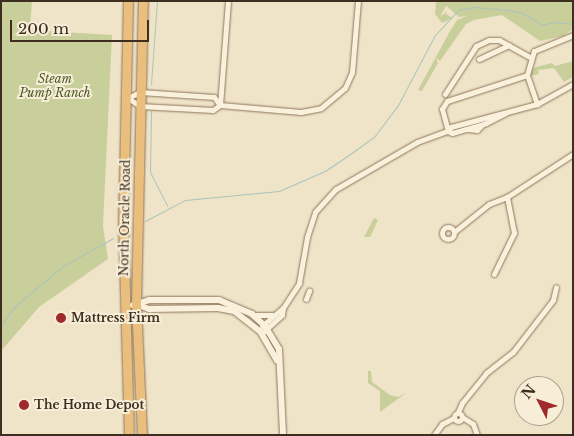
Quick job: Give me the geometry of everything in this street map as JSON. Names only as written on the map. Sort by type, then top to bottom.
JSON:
[{"type":"highway","name":"North Oracle Road","points":[[128,1],[128,98],[124,168],[124,305],[128,435]]},
{"type":"highway","name":"North Oracle Road","points":[[142,435],[136,304],[143,1]]},
{"type":"street","points":[[220,105],[228,1]]},
{"type":"street","points":[[220,105],[214,97],[140,92],[128,98],[140,106],[213,110],[220,105],[301,112],[321,108],[334,100],[345,88],[352,72],[358,1]]},
{"type":"street","points":[[537,104],[527,75],[530,57],[543,45],[573,35]]},
{"type":"street","points":[[445,94],[476,46],[489,40],[509,45],[530,57]]},
{"type":"street","points":[[479,60],[509,45]]},
{"type":"street","points":[[448,131],[442,108],[447,101],[527,75]]},
{"type":"street","points":[[263,329],[275,314],[283,308],[299,283],[310,224],[329,195],[417,142],[448,131],[466,129],[537,104],[573,84]]},
{"type":"street","points":[[448,131],[451,127],[506,114]]},
{"type":"street","points":[[454,232],[489,204],[507,197],[573,154]]},
{"type":"street","points":[[494,274],[514,233],[507,197]]},
{"type":"street","points":[[434,435],[442,424],[454,418],[459,421],[464,399],[486,373],[513,352],[553,300],[556,287]]},
{"type":"street","points":[[306,299],[309,291]]},
{"type":"street","points":[[124,305],[149,300],[219,300],[252,314],[275,314]]},
{"type":"street","points":[[136,304],[149,309],[218,308],[247,318],[263,329]]},
{"type":"street","points":[[263,329],[282,315],[283,308]]},
{"type":"street","points":[[252,314],[263,329],[281,370],[282,435]]},
{"type":"street","points":[[460,415],[473,424],[476,435]]},
{"type":"green space","name":"Steam Pump Ranch","points":[[1,1],[32,1],[30,30],[112,35],[103,226],[108,259],[39,307],[1,351]]},
{"type":"green space","points":[[436,1],[573,1],[573,29],[563,36],[540,41],[502,15],[474,20],[466,24],[440,61],[436,58],[438,63],[422,91],[418,90],[450,31],[457,20],[467,16],[459,17],[446,6],[440,17],[447,11],[446,14],[453,18],[442,23],[435,14]]},
{"type":"green space","points":[[573,61],[573,77],[564,82],[554,68],[538,70],[539,74],[530,76],[531,70],[536,67],[552,63],[555,66]]},
{"type":"green space","points":[[374,218],[378,220],[370,237],[364,237]]},
{"type":"green space","points":[[368,371],[371,371],[372,382],[390,395],[398,397],[406,393],[380,412],[380,391],[368,383]]},
{"type":"waterway","points":[[151,84],[157,1]]},
{"type":"waterway","points":[[145,221],[185,200],[279,191],[325,171],[374,137],[397,107],[435,35],[458,10],[473,7],[507,10],[522,13],[543,25],[552,22],[573,24]]},
{"type":"waterway","points":[[151,111],[150,172],[167,206]]},
{"type":"waterway","points":[[1,326],[13,308],[63,266],[113,238]]},
{"type":"place","name":"Mattress Firm","points":[[61,318]]},
{"type":"place","name":"The Home Depot","points":[[24,405]]}]
